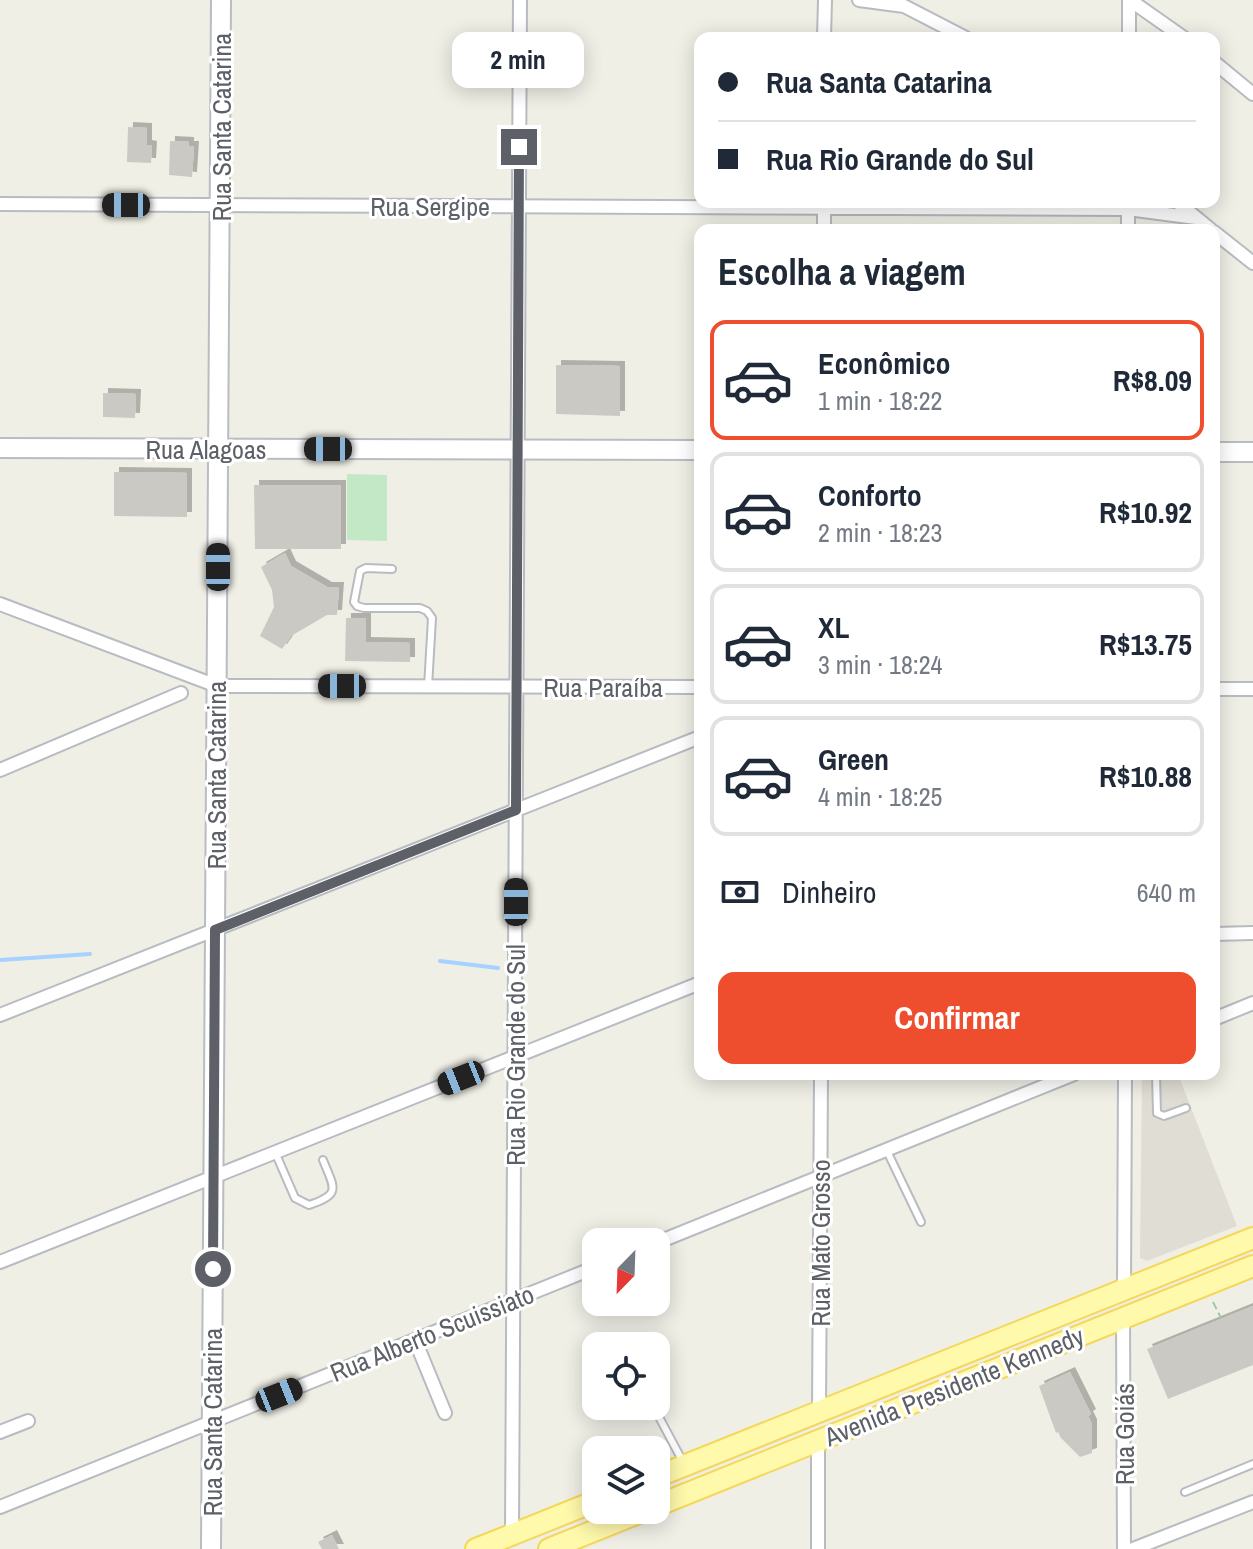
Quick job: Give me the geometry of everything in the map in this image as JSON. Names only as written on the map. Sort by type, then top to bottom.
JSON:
[{"type":"main road","name":"Avenida Presidente Kennedy","points":[[670,1471],[1253,1238]]},
{"type":"main road","name":"Avenida Presidente Kennedy","points":[[670,1500],[1253,1266]]},
{"type":"main road","points":[[972,1350],[969,1360],[972,1379]]},
{"type":"main road","points":[[476,1549],[582,1506]]},
{"type":"main road","points":[[549,1549],[611,1524]]},
{"type":"street","name":"Rua Santa Catarina","points":[[211,1549],[221,0]]},
{"type":"street","name":"Rua Rio Grande do Sul","points":[[512,1534],[520,0]]},
{"type":"street","points":[[824,32],[825,0]]},
{"type":"street","points":[[859,0],[904,6],[954,32]]},
{"type":"street","points":[[1129,32],[1130,0]]},
{"type":"street","points":[[1130,0],[1175,32]]},
{"type":"street","points":[[1220,67],[1253,94]]},
{"type":"street","name":"Rua Sergipe","points":[[0,204],[694,205]]},
{"type":"street","name":"Rua Sergipe","points":[[1144,208],[1196,218]]},
{"type":"street","points":[[1184,208],[1204,224]]},
{"type":"street","points":[[1220,237],[1253,263]]},
{"type":"street","name":"Rua Alagoas","points":[[0,448],[694,450]]},
{"type":"street","points":[[1220,452],[1253,452]]},
{"type":"street","points":[[0,604],[217,686]]},
{"type":"street","name":"Rua Paraíba","points":[[217,686],[694,687]]},
{"type":"street","points":[[1220,689],[1253,689]]},
{"type":"street","points":[[0,770],[181,693]]},
{"type":"street","points":[[0,1015],[694,739]]},
{"type":"street","points":[[1220,934],[1253,933]]},
{"type":"street","points":[[0,1262],[694,985]]},
{"type":"street","points":[[1220,1017],[1253,1003]]},
{"type":"street","name":"Rua Mato Grosso","points":[[819,1411],[821,1080]]},
{"type":"street","points":[[670,1237],[1059,1080]]},
{"type":"street","points":[[1124,1289],[1125,1080]]},
{"type":"street","name":"Rua Alberto Scuissiato","points":[[0,1507],[582,1273]]},
{"type":"street","name":"Rua Goiás","points":[[1123,1318],[1124,1549]]},
{"type":"street","points":[[415,1340],[445,1413]]},
{"type":"street","points":[[0,1432],[28,1421]]},
{"type":"street","points":[[818,1441],[818,1549]]},
{"type":"street","points":[[1133,1549],[1253,1502]]},
{"type":"lane","points":[[392,569],[366,568],[360,571],[354,602],[364,608],[420,608],[427,611],[432,618],[428,687]]},
{"type":"lane","points":[[1155,1080],[1157,1113],[1164,1116],[1186,1108]]},
{"type":"lane","points":[[886,1149],[921,1222]]},
{"type":"lane","points":[[275,1152],[295,1198],[309,1205],[333,1193],[334,1188],[323,1160]]},
{"type":"lane","points":[[661,1420],[685,1465]]},
{"type":"lane","points":[[1185,1492],[1253,1464]]},
{"type":"path","points":[[1211,1298],[1221,1318]]},
{"type":"shaded area","points":[[1142,1080],[1180,1080],[1237,1226],[1147,1261],[1140,1258]]},
{"type":"green space","points":[[347,474],[387,475],[387,541],[347,540]]},
{"type":"building","points":[[128,127],[147,128],[147,145],[152,146],[151,163],[127,162]]},
{"type":"building","points":[[170,141],[189,142],[189,146],[194,146],[192,177],[169,175]]},
{"type":"building","points":[[556,365],[620,366],[620,416],[556,414]]},
{"type":"building","points":[[103,393],[136,394],[135,418],[103,417]]},
{"type":"building","points":[[114,472],[187,473],[187,517],[114,516]]},
{"type":"building","points":[[254,485],[341,485],[341,549],[255,549]]},
{"type":"building","points":[[285,553],[291,566],[327,587],[339,587],[337,615],[327,615],[291,636],[282,649],[260,636],[274,607],[272,590],[261,567]]},
{"type":"building","points":[[346,618],[366,618],[366,642],[410,643],[410,662],[345,661]]},
{"type":"building","points":[[1253,1306],[1253,1365],[1168,1399],[1147,1349]]},
{"type":"building","points":[[1070,1372],[1091,1414],[1088,1416],[1092,1424],[1092,1453],[1080,1457],[1056,1433],[1039,1386]]},
{"type":"building","points":[[332,1535],[339,1549],[322,1549],[318,1542]]},
{"type":"waterway","points":[[0,960],[90,954]]},
{"type":"waterway","points":[[440,961],[498,968]]},
{"type":"route","points":[[213,1269],[215,930],[516,810],[519,147]]}]
